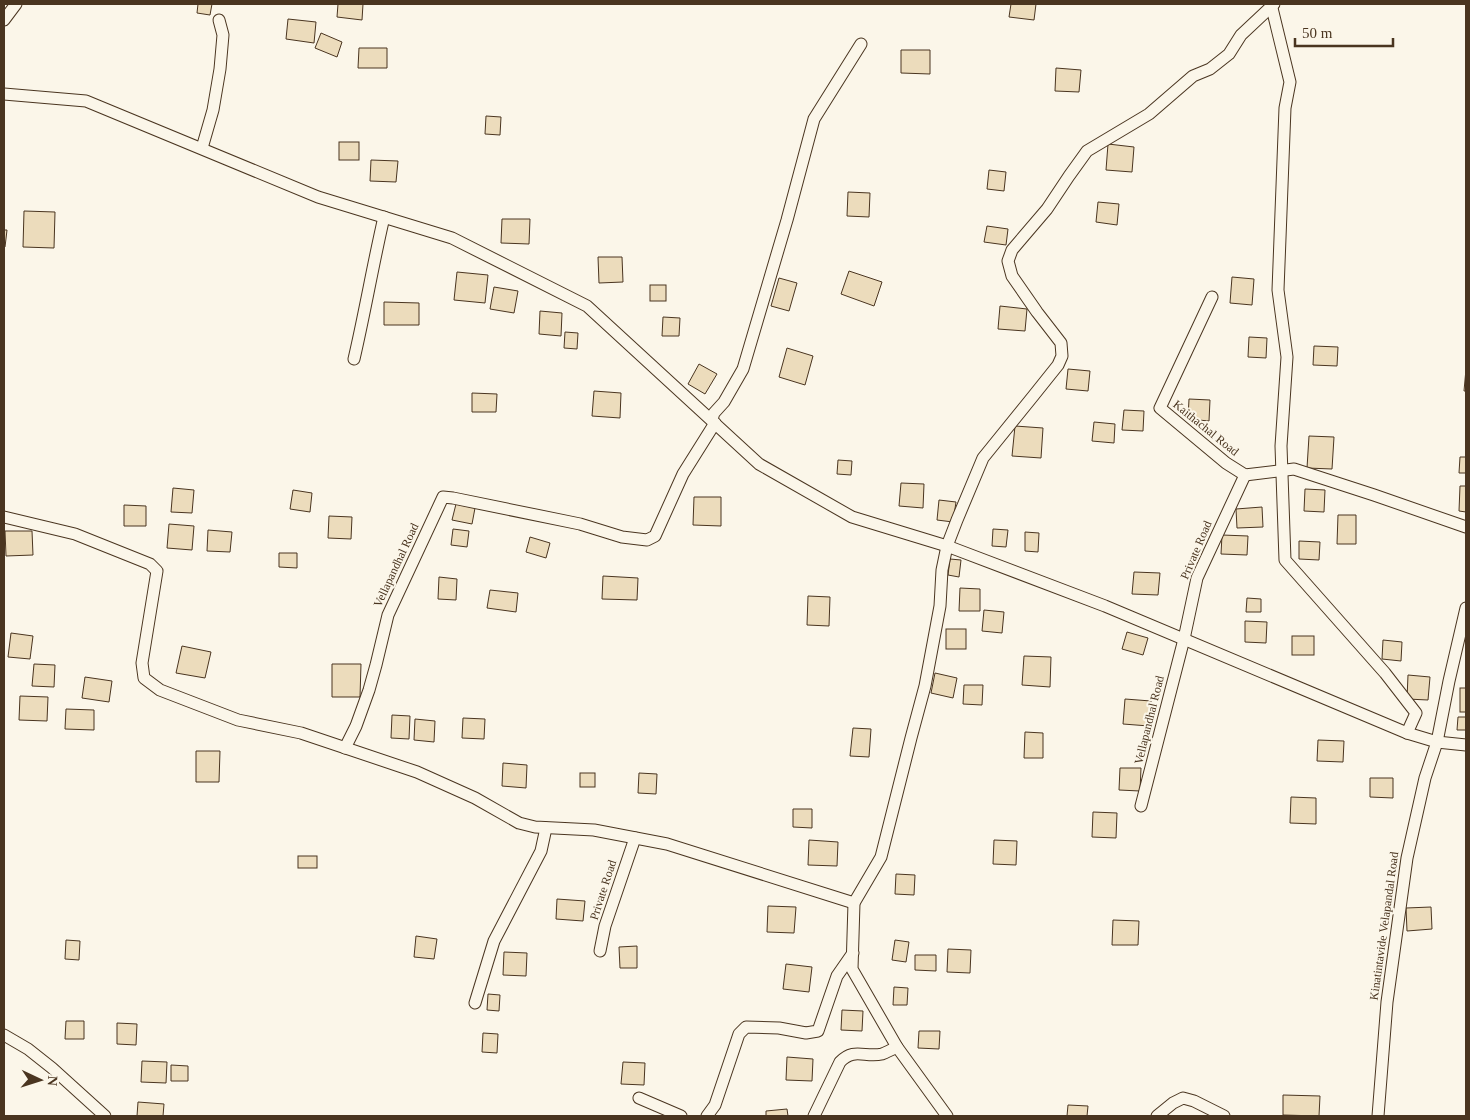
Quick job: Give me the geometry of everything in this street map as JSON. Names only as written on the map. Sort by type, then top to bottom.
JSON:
[{"type":"street","points":[[4,20],[16,4]]},
{"type":"street","points":[[1272,4],[1290,82],[1285,108],[1278,290],[1287,358],[1281,446],[1285,560],[1385,673],[1416,713],[1407,732]]},
{"type":"street","points":[[947,1116],[897,1047],[852,969],[854,903],[881,857],[908,746],[926,686],[940,606],[942,570],[947,546],[983,458],[1058,365],[1062,356],[1061,343],[1012,276],[1008,261],[1012,250],[1047,209],[1087,151],[1149,114],[1193,76],[1210,69],[1229,54],[1241,35],[1272,4]]},
{"type":"street","points":[[202,148],[213,110],[220,68],[223,35],[219,20]]},
{"type":"street","points":[[713,421],[714,413],[724,402],[743,369],[787,220],[814,119],[861,44]]},
{"type":"street","points":[[4,94],[86,101],[318,197],[452,238],[587,306],[759,464],[852,516],[947,546],[1105,606],[1407,732],[1438,742],[1466,745]]},
{"type":"street","points":[[354,359],[384,217]]},
{"type":"street","name":"Kaithachal Road","points":[[1212,297],[1160,408],[1226,463],[1245,475]]},
{"type":"street","name":"Vellapandhal Road","points":[[345,748],[356,726],[369,690],[388,615],[443,498],[453,498],[580,524],[622,537],[647,540],[655,536],[684,474],[713,421]]},
{"type":"street","points":[[1245,475],[1294,469],[1466,527]]},
{"type":"street","name":"Private Road","points":[[1184,640],[1196,578],[1245,475]]},
{"type":"street","points":[[4,517],[75,534],[150,564],[157,571],[142,663],[144,678],[160,690],[238,720],[301,733],[417,772],[475,798],[520,823],[535,827],[594,830],[667,844],[854,903]]},
{"type":"street","name":"Kinatintavide Velapandal Road","points":[[1378,1116],[1388,1002],[1406,858],[1425,778],[1438,742],[1449,681],[1466,608]]},
{"type":"street","name":"Vellapandhal Road","points":[[1141,806],[1184,640]]},
{"type":"street","points":[[475,1003],[494,940],[541,851],[546,828]]},
{"type":"street","name":"Private Road","points":[[600,951],[605,926],[635,838]]},
{"type":"street","points":[[707,1116],[715,1105],[739,1034],[746,1027],[779,1028],[806,1034],[818,1031],[837,976],[853,953]]},
{"type":"street","points":[[4,1035],[28,1049],[52,1068],[105,1116]]},
{"type":"street","points":[[814,1116],[840,1062],[846,1056],[852,1054],[881,1054],[897,1047]]},
{"type":"street","points":[[639,1098],[681,1116]]},
{"type":"street","points":[[1157,1116],[1173,1103],[1183,1098],[1194,1101],[1224,1116]]},
{"type":"building","points":[[198,4],[212,4],[210,15],[197,13]]},
{"type":"building","points":[[338,4],[363,4],[362,20],[337,17]]},
{"type":"building","points":[[1011,4],[1036,4],[1034,20],[1009,17]]},
{"type":"building","points":[[288,19],[316,22],[314,43],[286,39]]},
{"type":"building","points":[[321,33],[342,42],[337,57],[315,48]]},
{"type":"building","points":[[359,48],[387,48],[387,68],[358,68]]},
{"type":"building","points":[[901,50],[930,50],[930,74],[901,73]]},
{"type":"building","points":[[1056,68],[1081,70],[1079,92],[1055,91]]},
{"type":"building","points":[[486,116],[501,117],[500,135],[485,134]]},
{"type":"building","points":[[339,142],[359,142],[359,160],[339,160]]},
{"type":"building","points":[[1108,144],[1134,147],[1132,172],[1106,170]]},
{"type":"building","points":[[371,160],[398,161],[396,182],[370,181]]},
{"type":"building","points":[[989,170],[1006,172],[1004,191],[987,189]]},
{"type":"building","points":[[848,192],[870,193],[869,217],[847,216]]},
{"type":"building","points":[[1098,202],[1119,204],[1117,225],[1096,222]]},
{"type":"building","points":[[24,211],[55,212],[54,248],[23,247]]},
{"type":"building","points":[[502,219],[530,219],[529,244],[501,243]]},
{"type":"building","points":[[987,226],[1008,229],[1006,245],[984,242]]},
{"type":"building","points":[[4,230],[7,230],[5,247],[4,247]]},
{"type":"building","points":[[598,257],[622,257],[623,282],[599,283]]},
{"type":"building","points":[[849,271],[882,282],[874,306],[841,294]]},
{"type":"building","points":[[457,272],[488,275],[485,303],[454,300]]},
{"type":"building","points":[[1232,277],[1254,279],[1252,305],[1230,303]]},
{"type":"building","points":[[779,278],[797,283],[789,311],[771,306]]},
{"type":"building","points":[[650,285],[666,285],[666,301],[650,301]]},
{"type":"building","points":[[494,287],[518,291],[514,313],[490,309]]},
{"type":"building","points":[[384,302],[419,303],[419,325],[384,325]]},
{"type":"building","points":[[1000,306],[1027,309],[1025,331],[998,329]]},
{"type":"building","points":[[540,311],[562,313],[561,336],[539,334]]},
{"type":"building","points":[[663,317],[680,318],[679,336],[662,336]]},
{"type":"building","points":[[565,332],[578,333],[577,349],[564,348]]},
{"type":"building","points":[[1249,337],[1267,338],[1266,358],[1248,357]]},
{"type":"building","points":[[1314,346],[1338,347],[1337,366],[1313,365]]},
{"type":"building","points":[[787,348],[813,356],[805,385],[779,377]]},
{"type":"building","points":[[699,364],[717,374],[705,394],[688,384]]},
{"type":"building","points":[[1068,369],[1090,371],[1088,391],[1066,389]]},
{"type":"building","points":[[1466,369],[1466,391],[1464,391]]},
{"type":"building","points":[[594,391],[621,393],[620,418],[592,416]]},
{"type":"building","points":[[472,393],[497,394],[496,412],[472,412]]},
{"type":"building","points":[[1189,399],[1210,400],[1209,421],[1188,419]]},
{"type":"building","points":[[1124,410],[1144,411],[1143,431],[1122,430]]},
{"type":"building","points":[[1094,422],[1115,424],[1114,443],[1092,441]]},
{"type":"building","points":[[1015,426],[1043,428],[1041,458],[1012,456]]},
{"type":"building","points":[[1309,436],[1334,437],[1332,469],[1307,468]]},
{"type":"building","points":[[1460,457],[1466,457],[1466,473],[1459,473]]},
{"type":"building","points":[[838,460],[852,461],[851,475],[837,474]]},
{"type":"building","points":[[901,483],[924,484],[923,508],[899,506]]},
{"type":"building","points":[[1460,486],[1466,486],[1466,512],[1459,511]]},
{"type":"building","points":[[173,488],[194,490],[192,513],[171,512]]},
{"type":"building","points":[[1305,489],[1325,490],[1324,512],[1304,511]]},
{"type":"building","points":[[293,490],[312,493],[310,512],[290,509]]},
{"type":"building","points":[[694,497],[721,497],[721,526],[693,525]]},
{"type":"building","points":[[939,500],[956,502],[953,522],[937,520]]},
{"type":"building","points":[[456,504],[475,508],[472,524],[452,520]]},
{"type":"building","points":[[124,505],[146,506],[146,526],[124,526]]},
{"type":"building","points":[[1262,507],[1263,527],[1237,528],[1236,509]]},
{"type":"building","points":[[1338,515],[1356,515],[1356,544],[1337,544]]},
{"type":"building","points":[[329,516],[352,517],[351,539],[328,538]]},
{"type":"building","points":[[169,524],[194,526],[192,550],[167,548]]},
{"type":"building","points":[[453,529],[469,531],[467,547],[451,545]]},
{"type":"building","points":[[993,529],[1008,530],[1006,547],[992,546]]},
{"type":"building","points":[[208,530],[232,532],[230,552],[207,551]]},
{"type":"building","points":[[5,531],[32,531],[33,555],[6,556]]},
{"type":"building","points":[[1025,532],[1039,533],[1038,552],[1025,551]]},
{"type":"building","points":[[1222,535],[1248,536],[1247,555],[1221,554]]},
{"type":"building","points":[[530,537],[550,543],[546,558],[526,552]]},
{"type":"building","points":[[1299,541],[1320,542],[1319,560],[1299,559]]},
{"type":"building","points":[[279,553],[297,553],[297,568],[279,567]]},
{"type":"building","points":[[950,559],[961,560],[959,577],[948,575]]},
{"type":"building","points":[[1134,572],[1160,573],[1158,595],[1132,594]]},
{"type":"building","points":[[603,576],[638,578],[637,600],[602,599]]},
{"type":"building","points":[[439,577],[457,579],[456,600],[438,599]]},
{"type":"building","points":[[960,588],[980,589],[980,611],[959,611]]},
{"type":"building","points":[[490,590],[518,593],[516,612],[487,608]]},
{"type":"building","points":[[808,596],[830,597],[829,626],[807,625]]},
{"type":"building","points":[[1247,598],[1261,599],[1261,612],[1246,612]]},
{"type":"building","points":[[984,610],[1004,612],[1002,633],[982,631]]},
{"type":"building","points":[[1245,621],[1267,622],[1266,643],[1245,642]]},
{"type":"building","points":[[946,629],[966,629],[966,649],[946,649]]},
{"type":"building","points":[[1127,632],[1148,638],[1143,655],[1122,649]]},
{"type":"building","points":[[11,633],[33,636],[30,659],[8,657]]},
{"type":"building","points":[[1292,636],[1314,636],[1314,655],[1292,655]]},
{"type":"building","points":[[1383,640],[1402,642],[1401,661],[1382,659]]},
{"type":"building","points":[[182,646],[211,652],[205,678],[176,673]]},
{"type":"building","points":[[1024,656],[1051,657],[1050,687],[1022,685]]},
{"type":"building","points":[[34,664],[55,665],[54,687],[32,686]]},
{"type":"building","points":[[332,664],[361,664],[360,697],[332,697]]},
{"type":"building","points":[[935,673],[957,678],[953,698],[931,693]]},
{"type":"building","points":[[1408,675],[1430,677],[1428,700],[1407,699]]},
{"type":"building","points":[[85,677],[112,681],[109,702],[82,698]]},
{"type":"building","points":[[964,685],[983,685],[982,705],[963,704]]},
{"type":"building","points":[[1460,688],[1466,688],[1466,712],[1460,712]]},
{"type":"building","points":[[20,696],[48,697],[47,721],[19,720]]},
{"type":"building","points":[[1125,699],[1151,701],[1149,726],[1123,724]]},
{"type":"building","points":[[66,709],[94,710],[94,730],[65,729]]},
{"type":"building","points":[[392,715],[410,716],[409,739],[391,738]]},
{"type":"building","points":[[1458,717],[1466,717],[1466,730],[1457,730]]},
{"type":"building","points":[[463,718],[485,719],[484,739],[462,738]]},
{"type":"building","points":[[415,719],[435,721],[434,742],[414,740]]},
{"type":"building","points":[[853,728],[871,729],[869,757],[850,756]]},
{"type":"building","points":[[1025,732],[1043,733],[1043,758],[1024,758]]},
{"type":"building","points":[[1318,740],[1344,741],[1343,762],[1317,761]]},
{"type":"building","points":[[196,751],[220,751],[219,782],[196,782]]},
{"type":"building","points":[[503,763],[527,765],[526,788],[502,786]]},
{"type":"building","points":[[1120,768],[1141,768],[1140,791],[1119,790]]},
{"type":"building","points":[[580,773],[595,773],[595,787],[580,787]]},
{"type":"building","points":[[639,773],[657,774],[656,794],[638,793]]},
{"type":"building","points":[[1370,778],[1393,778],[1393,798],[1370,797]]},
{"type":"building","points":[[1291,797],[1316,798],[1316,824],[1290,823]]},
{"type":"building","points":[[793,809],[812,809],[812,828],[793,827]]},
{"type":"building","points":[[1093,812],[1117,813],[1116,838],[1092,837]]},
{"type":"building","points":[[809,840],[838,842],[837,866],[808,865]]},
{"type":"building","points":[[994,840],[1017,841],[1016,865],[993,864]]},
{"type":"building","points":[[298,856],[317,856],[317,868],[298,868]]},
{"type":"building","points":[[896,874],[915,875],[914,895],[895,894]]},
{"type":"building","points":[[557,899],[585,901],[583,921],[556,919]]},
{"type":"building","points":[[768,906],[796,907],[794,933],[767,932]]},
{"type":"building","points":[[1431,907],[1432,929],[1407,931],[1406,908]]},
{"type":"building","points":[[1113,920],[1139,921],[1138,945],[1112,945]]},
{"type":"building","points":[[416,936],[437,939],[434,959],[414,957]]},
{"type":"building","points":[[66,940],[80,941],[79,960],[65,959]]},
{"type":"building","points":[[895,940],[909,942],[906,962],[892,960]]},
{"type":"building","points":[[637,946],[637,968],[620,968],[619,947]]},
{"type":"building","points":[[948,949],[971,950],[970,973],[947,972]]},
{"type":"building","points":[[504,952],[527,953],[526,976],[503,975]]},
{"type":"building","points":[[915,955],[936,955],[936,971],[915,970]]},
{"type":"building","points":[[786,964],[812,967],[809,992],[783,989]]},
{"type":"building","points":[[894,987],[908,988],[907,1005],[893,1005]]},
{"type":"building","points":[[488,994],[500,995],[499,1011],[487,1010]]},
{"type":"building","points":[[842,1010],[863,1011],[862,1031],[841,1030]]},
{"type":"building","points":[[66,1021],[84,1021],[84,1039],[65,1039]]},
{"type":"building","points":[[117,1023],[137,1024],[136,1045],[117,1044]]},
{"type":"building","points":[[919,1031],[940,1031],[939,1049],[918,1048]]},
{"type":"building","points":[[483,1033],[498,1034],[497,1053],[482,1052]]},
{"type":"building","points":[[787,1057],[813,1059],[812,1081],[786,1080]]},
{"type":"building","points":[[142,1061],[167,1062],[166,1083],[141,1082]]},
{"type":"building","points":[[623,1062],[645,1063],[644,1085],[621,1084]]},
{"type":"building","points":[[171,1065],[188,1066],[188,1081],[171,1081]]},
{"type":"building","points":[[1283,1095],[1320,1096],[1319,1116],[1283,1115]]},
{"type":"building","points":[[138,1102],[164,1104],[163,1116],[137,1116]]},
{"type":"building","points":[[1068,1105],[1088,1106],[1087,1116],[1067,1116]]},
{"type":"building","points":[[787,1109],[788,1116],[766,1116],[766,1111]]}]
